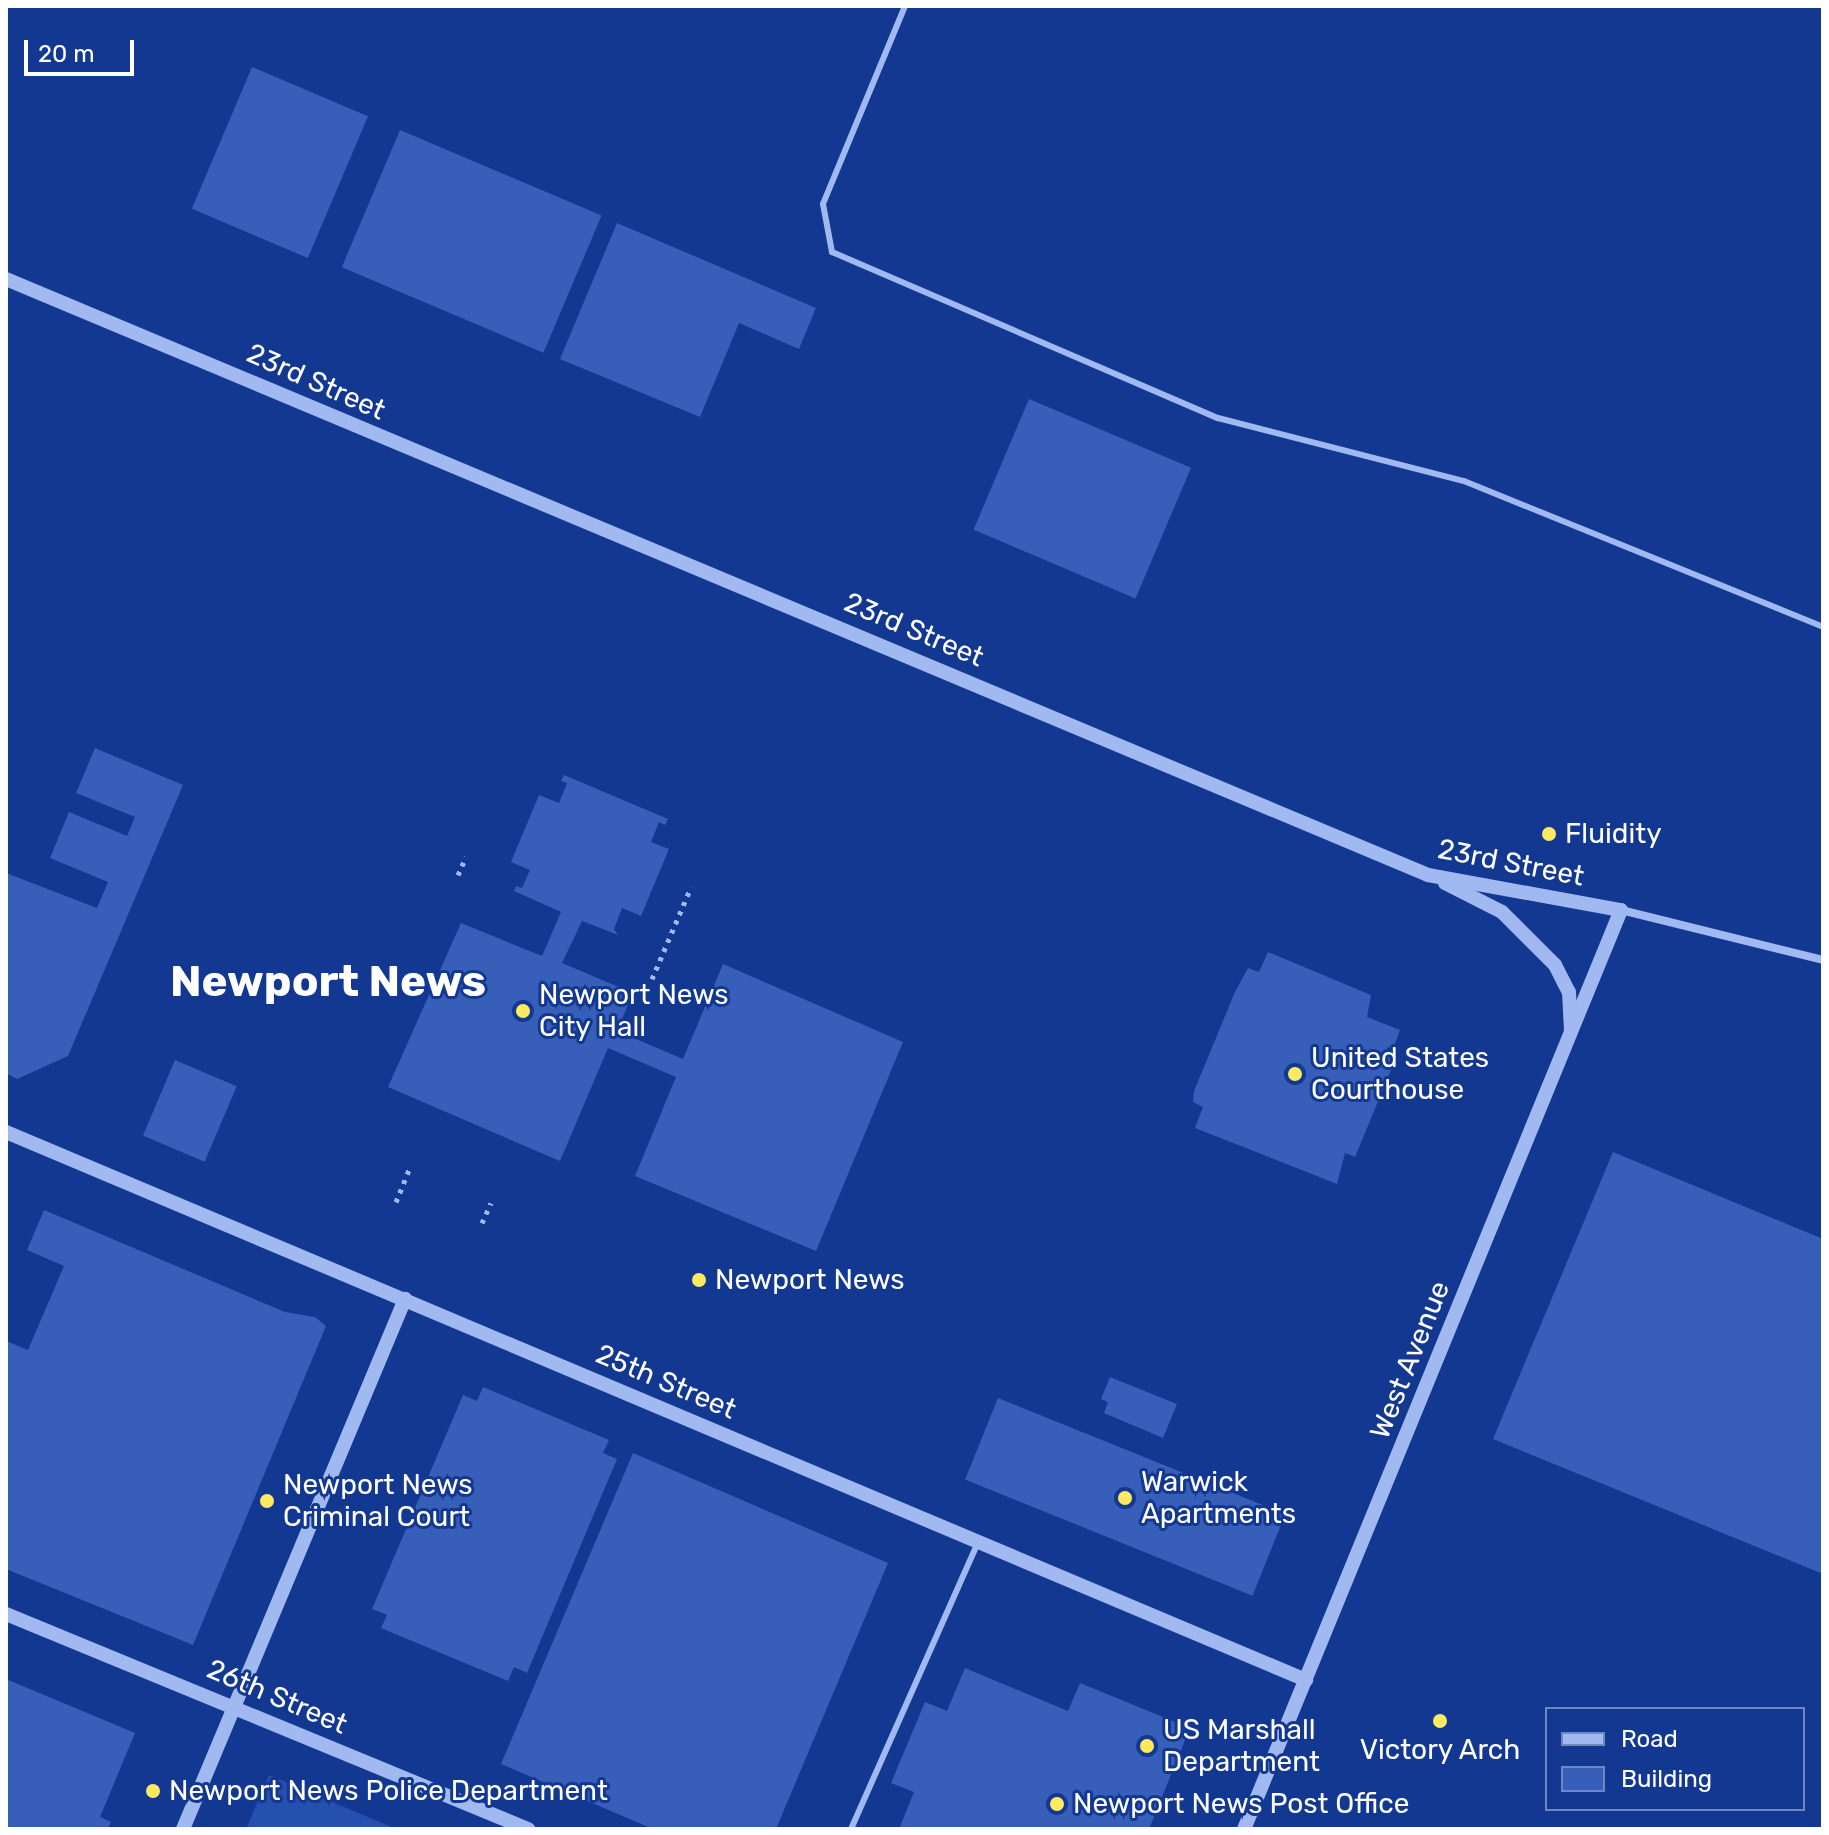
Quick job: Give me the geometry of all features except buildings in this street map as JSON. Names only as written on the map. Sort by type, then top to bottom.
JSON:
[{"type":"street","name":"23rd Street","points":[[6,279],[1428,875],[1621,910],[1823,960]]},
{"type":"street","points":[[1428,875],[1502,912],[1555,965],[1569,992],[1571,1034]]},
{"type":"street","name":"West Avenue","points":[[1244,1829],[1621,910]]},
{"type":"street","name":"25th Street","points":[[6,1132],[1306,1680]]},
{"type":"street","points":[[183,1829],[405,1299]]},
{"type":"street","name":"26th Street","points":[[6,1614],[528,1829]]},
{"type":"lane","points":[[905,6],[823,204],[832,252],[1218,418],[1464,481],[1823,627]]},
{"type":"lane","points":[[851,1829],[979,1541]]},
{"type":"path","points":[[458,875],[466,857]]},
{"type":"path","points":[[652,979],[691,887]]},
{"type":"path","points":[[396,1202],[409,1169]]},
{"type":"path","points":[[482,1223],[491,1203]]},
{"type":"shaded area","points":[[269,1775],[396,1829],[246,1829]]},
{"type":"place","name":"Fluidity","points":[[1549,834]]},
{"type":"place","name":"Newport News City Hall","points":[[523,1011]]},
{"type":"place","name":"United States Courthouse","points":[[1295,1074]]},
{"type":"place","name":"Newport News","points":[[699,1280]]},
{"type":"place","name":"Warwick Apartments","points":[[1125,1498]]},
{"type":"place","name":"Newport News Criminal Court","points":[[267,1501]]},
{"type":"place","name":"Victory Arch","points":[[1440,1721]]},
{"type":"place","name":"US Marshall Department","points":[[1147,1746]]},
{"type":"place","name":"Newport News Police Department","points":[[153,1791]]},
{"type":"place","name":"Newport News Post Office","points":[[1057,1804]]},
{"type":"district","name":"Newport News","points":[[328,981]]}]
